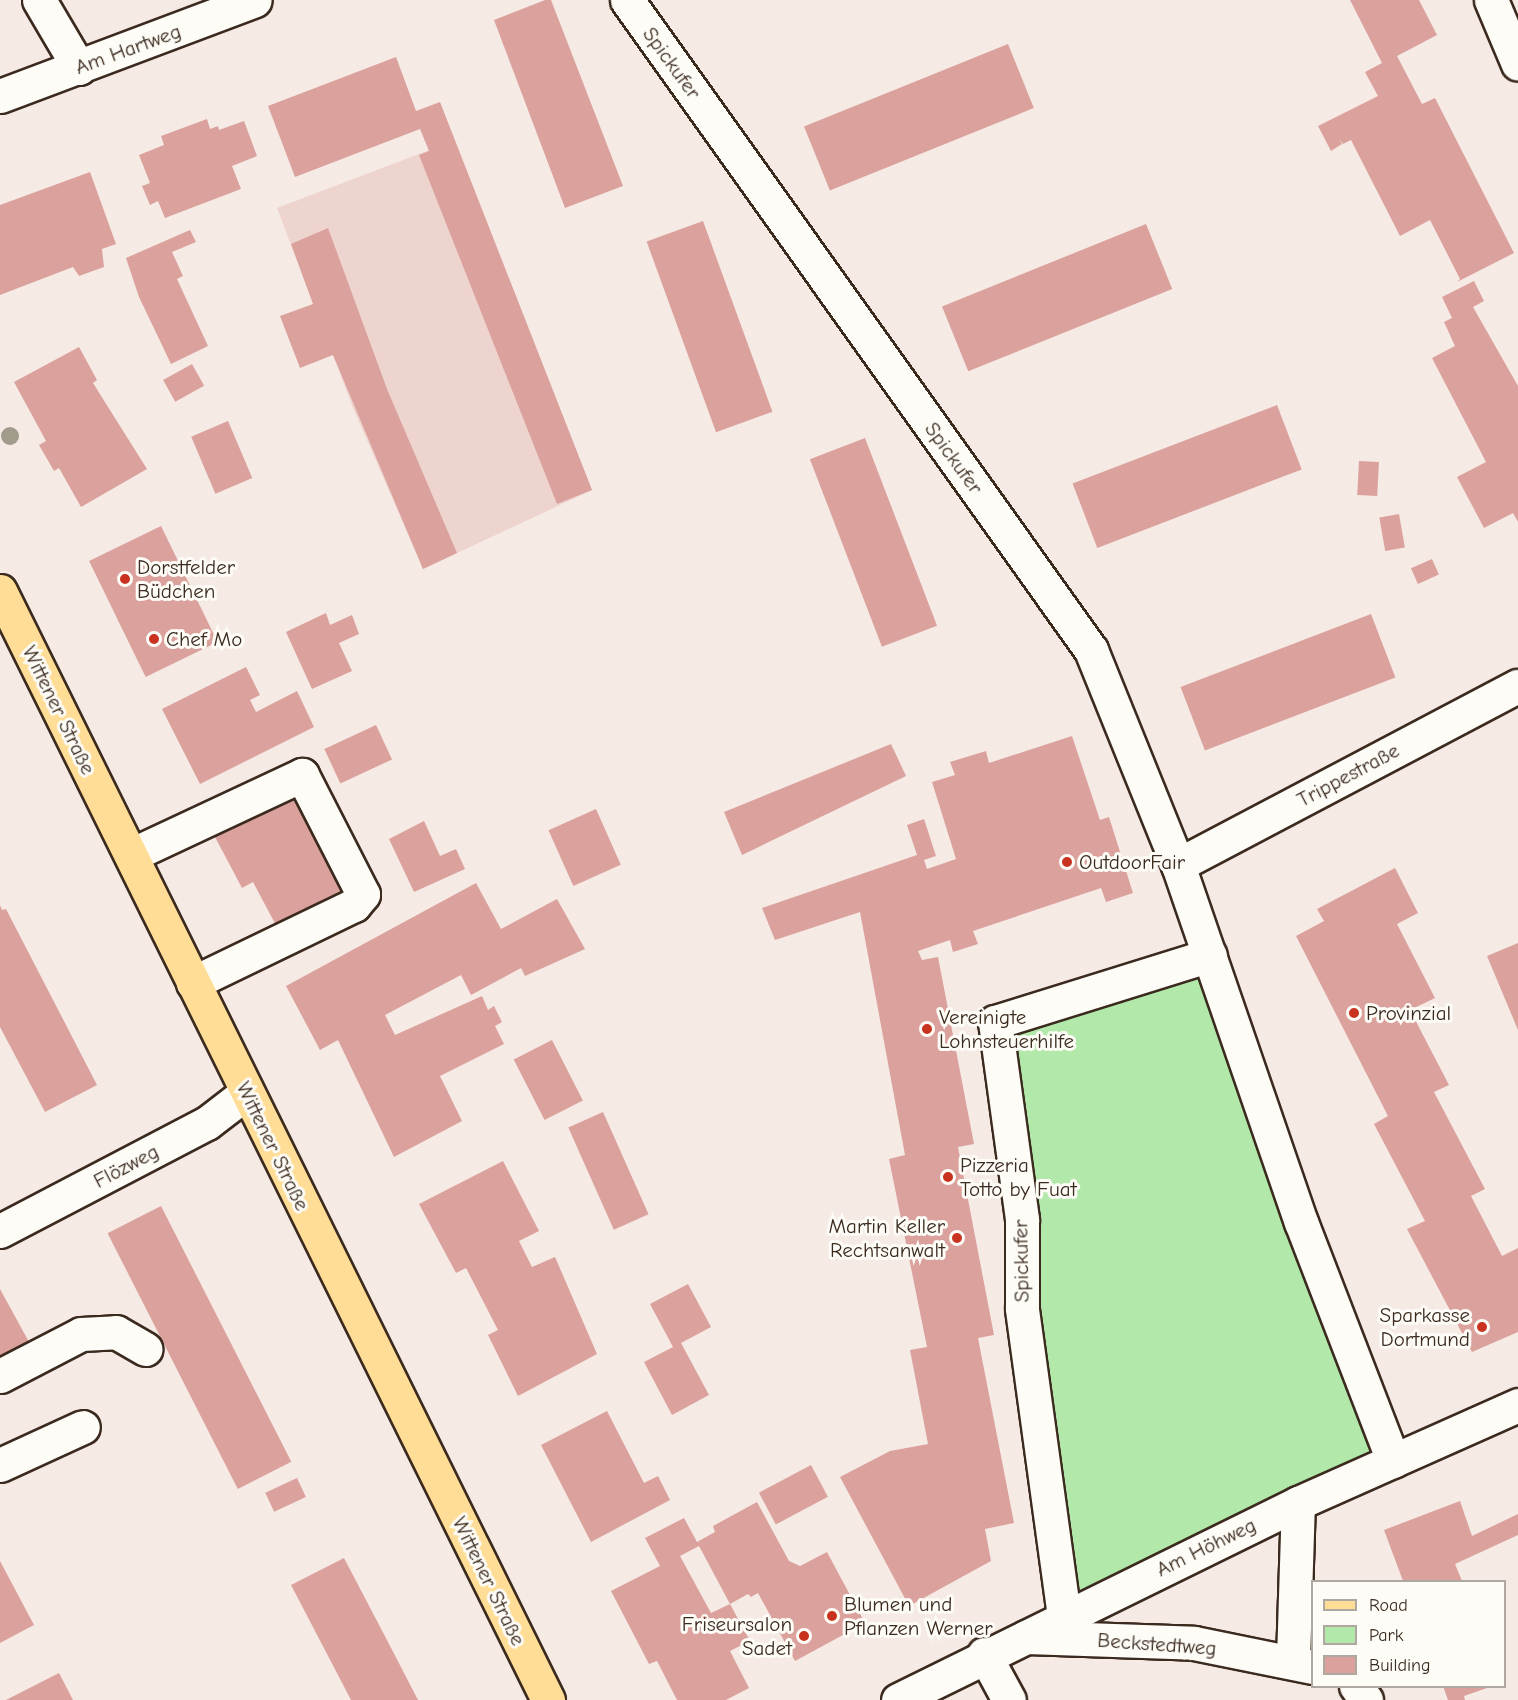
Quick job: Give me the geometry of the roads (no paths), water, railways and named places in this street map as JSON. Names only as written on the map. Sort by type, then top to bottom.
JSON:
[{"type":"main road","name":"Wittener Straße","points":[[0,591],[246,1093],[548,1700]]},
{"type":"street","points":[[39,0],[79,68]]},
{"type":"street","name":"Am Hartweg","points":[[0,96],[79,68],[199,11],[255,0]]},
{"type":"street","name":"Spickufer","points":[[627,0],[1091,650],[1178,865],[1301,1222],[1393,1461]]},
{"type":"street","points":[[1491,0],[1518,64]]},
{"type":"street","name":"Trippestraße","points":[[1178,865],[1518,686]]},
{"type":"street","points":[[131,855],[302,775],[363,894],[354,905],[194,983]]},
{"type":"street","name":"Spickufer","points":[[1064,1616],[1022,1308],[1022,1219],[995,1022],[1210,955]]},
{"type":"street","name":"Flözweg","points":[[0,1231],[207,1123],[246,1093]]},
{"type":"street","points":[[0,1376],[81,1334],[116,1332],[146,1349]]},
{"type":"street","name":"Am Höhweg","points":[[898,1700],[984,1654],[1298,1503],[1518,1406]]},
{"type":"street","points":[[0,1465],[83,1427]]},
{"type":"street","name":"Beckstedtweg","points":[[1021,1636],[1194,1643],[1303,1664],[1298,1503]]},
{"type":"street","points":[[984,1654],[1009,1700]]},
{"type":"place","name":"Dorstfelder Büdchen","points":[[125,579]]},
{"type":"place","name":"Chef Mo","points":[[154,639]]},
{"type":"place","name":"OutdoorFair","points":[[1067,862]]},
{"type":"place","name":"Provinzial","points":[[1354,1013]]},
{"type":"place","name":"Vereinigte Lohnsteuerhilfe","points":[[927,1029]]},
{"type":"place","name":"Pizzeria Totto by Fuat","points":[[948,1177]]},
{"type":"place","name":"Martin Keller Rechtsanwalt","points":[[957,1238]]},
{"type":"place","name":"Sparkasse Dortmund","points":[[1482,1327]]},
{"type":"place","name":"Blumen und Pflanzen Werner","points":[[832,1616]]},
{"type":"place","name":"Friseursalon Sadet","points":[[804,1636]]}]
